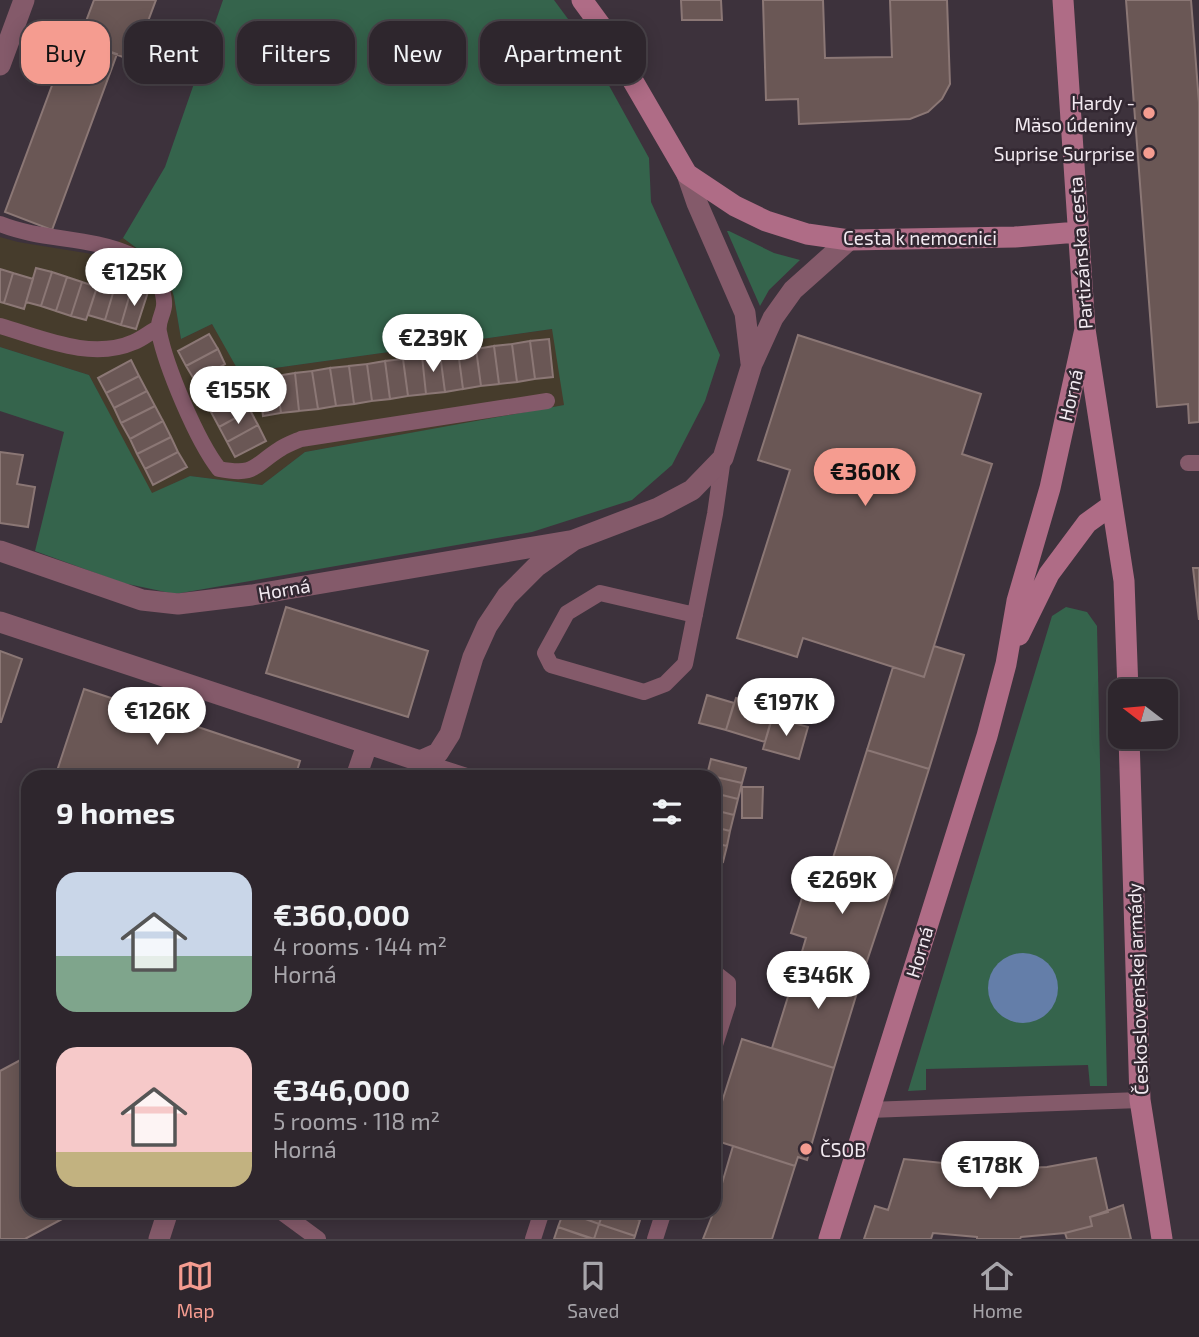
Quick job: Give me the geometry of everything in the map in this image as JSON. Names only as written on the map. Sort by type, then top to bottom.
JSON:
[{"type":"street","points":[[0,65],[24,0]]},
{"type":"street","name":"Cesta k nemocnici","points":[[582,0],[601,26],[687,174],[735,206],[766,221],[807,234],[849,240],[1015,237],[1078,232]]},
{"type":"street","name":"Partizánska cesta","points":[[1063,0],[1085,329],[1112,505]]},
{"type":"street","name":"Horná","points":[[687,174],[745,313],[752,364]]},
{"type":"street","name":"Horná","points":[[0,551],[142,600],[178,604],[573,540],[658,508],[692,490],[723,458],[752,364],[773,318],[793,290],[849,240]]},
{"type":"street","name":"Horná","points":[[829,1239],[987,736],[1006,664],[1017,601],[1050,488],[1085,329]]},
{"type":"street","points":[[1112,505],[1124,581],[1128,679]]},
{"type":"street","name":"Horná","points":[[1006,664],[1049,574],[1087,523],[1112,505]]},
{"type":"street","name":"Horná","points":[[420,761],[438,753],[450,733],[473,657],[487,626],[507,596],[536,567],[573,540]]},
{"type":"street","points":[[0,622],[420,761]]},
{"type":"street","points":[[358,770],[367,744]]},
{"type":"street","name":"Československej armády","points":[[1129,749],[1140,1100],[1163,1239]]},
{"type":"street","points":[[159,1239],[166,1218]]},
{"type":"lane","points":[[0,224],[19,232],[95,243],[133,256],[157,275],[164,304],[158,328],[172,374],[208,456],[219,469],[238,473],[260,466],[279,450],[300,439],[547,401]]},
{"type":"lane","points":[[0,326],[89,351],[106,350],[134,342],[158,328]]},
{"type":"lane","points":[[695,615],[600,593],[567,613],[545,653],[551,665],[644,692],[665,684],[685,664],[695,615],[715,514],[723,458]]},
{"type":"lane","points":[[420,761],[448,770]]},
{"type":"lane","points":[[721,978],[728,983],[728,1004],[721,1026]]},
{"type":"lane","points":[[869,1110],[1140,1100]]},
{"type":"lane","points":[[290,1218],[318,1239]]},
{"type":"lane","points":[[533,1239],[540,1218]]},
{"type":"lane","points":[[655,1239],[662,1218]]},
{"type":"shaded area","points":[[0,237],[98,255],[123,238],[166,270],[181,339],[212,324],[244,379],[268,369],[553,329],[565,405],[305,452],[262,485],[190,476],[151,494],[89,375],[0,347]]},
{"type":"green space","points":[[223,0],[554,0],[570,21],[480,21],[480,84],[608,84],[649,158],[651,202],[720,355],[705,401],[672,465],[632,500],[532,532],[175,594],[123,583],[35,551],[64,432],[0,411],[0,347],[89,375],[152,493],[190,476],[262,485],[305,452],[564,405],[552,329],[268,369],[243,379],[212,324],[181,339],[166,270],[123,238],[165,167],[194,84],[223,84],[223,21],[216,21]]},
{"type":"green space","points":[[727,231],[774,253],[800,260],[769,290],[760,306]]},
{"type":"green space","points":[[1066,607],[1087,612],[1097,626],[1107,1086],[1090,1086],[1088,1065],[926,1069],[926,1090],[908,1091],[1052,616]]},
{"type":"water","points":[[1023,953],[1048,963],[1058,988],[1048,1013],[1023,1023],[998,1013],[988,988],[998,963]]},
{"type":"building","points":[[94,0],[156,0],[148,21],[124,21],[124,58],[110,52],[110,21],[86,21]]},
{"type":"building","points":[[681,0],[721,0],[722,20],[682,20]]},
{"type":"building","points":[[763,0],[823,0],[825,58],[892,57],[890,0],[947,0],[950,84],[942,99],[928,112],[910,119],[799,124],[798,99],[766,100]]},
{"type":"building","points":[[1126,0],[1191,0],[1199,103],[1199,422],[1189,423],[1188,404],[1157,407]]},
{"type":"building","points":[[110,51],[117,54],[110,73]]},
{"type":"building","points":[[53,84],[106,84],[52,230],[5,212]]},
{"type":"building","points":[[36,268],[52,272],[41,306],[26,302]]},
{"type":"building","points":[[0,269],[13,273],[4,303],[0,302]]},
{"type":"building","points":[[52,272],[67,277],[56,311],[41,306]]},
{"type":"building","points":[[13,273],[33,279],[24,309],[4,303]]},
{"type":"building","points":[[67,277],[82,282],[71,316],[56,311]]},
{"type":"building","points":[[100,278],[116,283],[105,320],[88,315]]},
{"type":"building","points":[[82,282],[97,287],[86,320],[71,316]]},
{"type":"building","points":[[116,283],[132,287],[121,325],[105,320]]},
{"type":"building","points":[[132,287],[148,292],[136,329],[121,325]]},
{"type":"building","points":[[209,334],[218,349],[186,366],[178,351]]},
{"type":"building","points":[[798,335],[981,394],[962,454],[992,464],[924,677],[803,638],[797,657],[737,638],[790,470],[758,460]]},
{"type":"building","points":[[549,339],[553,377],[535,379],[530,341]]},
{"type":"building","points":[[530,341],[535,379],[517,382],[512,344]]},
{"type":"building","points":[[512,344],[517,382],[499,384],[494,346]]},
{"type":"building","points":[[494,346],[499,384],[481,386],[476,349]]},
{"type":"building","points":[[218,349],[225,364],[195,381],[186,366]]},
{"type":"building","points":[[476,349],[481,386],[463,389],[458,351]]},
{"type":"building","points":[[458,351],[463,389],[445,392],[440,354]]},
{"type":"building","points":[[440,354],[445,392],[426,394],[422,356]]},
{"type":"building","points":[[422,356],[426,394],[408,396],[403,359]]},
{"type":"building","points":[[403,359],[408,396],[390,399],[385,361]]},
{"type":"building","points":[[131,360],[139,376],[106,393],[98,378]]},
{"type":"building","points":[[385,361],[390,399],[372,401],[367,364]]},
{"type":"building","points":[[367,364],[372,401],[354,404],[349,366]]},
{"type":"building","points":[[349,366],[354,404],[336,406],[330,368]]},
{"type":"building","points":[[330,368],[336,406],[318,409],[312,371]]},
{"type":"building","points":[[312,371],[318,409],[299,411],[295,373]]},
{"type":"building","points":[[295,373],[299,411],[281,413],[276,376]]},
{"type":"building","points":[[139,376],[147,391],[114,408],[106,393]]},
{"type":"building","points":[[276,376],[281,413],[263,416],[258,378]]},
{"type":"building","points":[[234,380],[242,395],[211,412],[203,397]]},
{"type":"building","points":[[147,391],[155,406],[121,423],[114,408]]},
{"type":"building","points":[[242,395],[250,410],[219,427],[211,412]]},
{"type":"building","points":[[155,406],[163,421],[130,439],[121,423]]},
{"type":"building","points":[[250,410],[258,425],[227,442],[219,427]]},
{"type":"building","points":[[163,421],[171,437],[137,454],[130,439]]},
{"type":"building","points":[[258,425],[266,441],[235,457],[227,442]]},
{"type":"building","points":[[171,437],[178,452],[145,469],[137,454]]},
{"type":"building","points":[[0,452],[23,455],[17,484],[35,487],[28,527],[0,523]]},
{"type":"building","points":[[178,452],[187,467],[153,485],[145,469]]},
{"type":"building","points":[[1193,568],[1199,568],[1199,620]]},
{"type":"building","points":[[286,607],[428,651],[408,717],[266,673]]},
{"type":"building","points":[[934,646],[964,655],[929,769],[867,750],[893,667],[924,677]]},
{"type":"building","points":[[0,651],[22,659],[1,722],[0,722]]},
{"type":"building","points":[[84,689],[300,761],[297,770],[57,770]]},
{"type":"building","points":[[707,695],[734,703],[726,730],[699,723]]},
{"type":"building","points":[[736,698],[775,709],[765,742],[726,730]]},
{"type":"building","points":[[772,717],[808,727],[799,759],[763,749]]},
{"type":"building","points":[[867,750],[929,769],[894,880],[832,861]]},
{"type":"building","points":[[711,759],[746,768],[742,783],[721,778],[721,770],[708,770]]},
{"type":"building","points":[[721,778],[742,783],[738,799],[721,795]]},
{"type":"building","points":[[742,787],[763,787],[762,818],[742,818]]},
{"type":"building","points":[[721,795],[738,799],[734,815],[721,812]]},
{"type":"building","points":[[721,812],[734,815],[730,831],[721,829]]},
{"type":"building","points":[[721,829],[730,831],[727,846],[721,845]]},
{"type":"building","points":[[721,845],[727,846],[721,862]]},
{"type":"building","points":[[832,861],[894,880],[863,973],[801,955],[806,938],[791,933],[807,882],[823,888]]},
{"type":"building","points":[[801,955],[863,973],[834,1068],[772,1048]]},
{"type":"building","points":[[742,1039],[834,1068],[807,1160],[798,1157],[795,1166],[721,1142],[721,1105]]},
{"type":"building","points":[[21,1060],[21,1218],[64,1218],[25,1239],[0,1239],[0,1071]]},
{"type":"building","points":[[733,1146],[795,1166],[772,1239],[703,1239],[711,1218],[721,1218],[721,1187]]},
{"type":"building","points":[[1096,1158],[1108,1212],[1090,1217],[1092,1226],[1020,1239],[977,1239],[933,1233],[931,1239],[864,1239],[875,1206],[888,1210],[904,1159],[1002,1169],[1047,1167]]},
{"type":"building","points":[[1123,1205],[1131,1239],[1067,1239],[1065,1233],[1092,1226],[1090,1217]]},
{"type":"building","points":[[561,1218],[583,1218],[599,1224],[594,1239],[558,1227]]},
{"type":"building","points":[[583,1218],[601,1218],[599,1224]]},
{"type":"building","points":[[601,1218],[640,1220],[635,1236],[599,1224]]},
{"type":"building","points":[[599,1224],[635,1236],[634,1239],[594,1239]]},
{"type":"building","points":[[558,1227],[592,1239],[554,1239]]},
{"type":"place","name":"Hardy - Mäso údeniny","points":[[1149,113]]},
{"type":"place","name":"Suprise Surprise","points":[[1149,153]]},
{"type":"place","name":"ČSOB","points":[[806,1149]]}]
